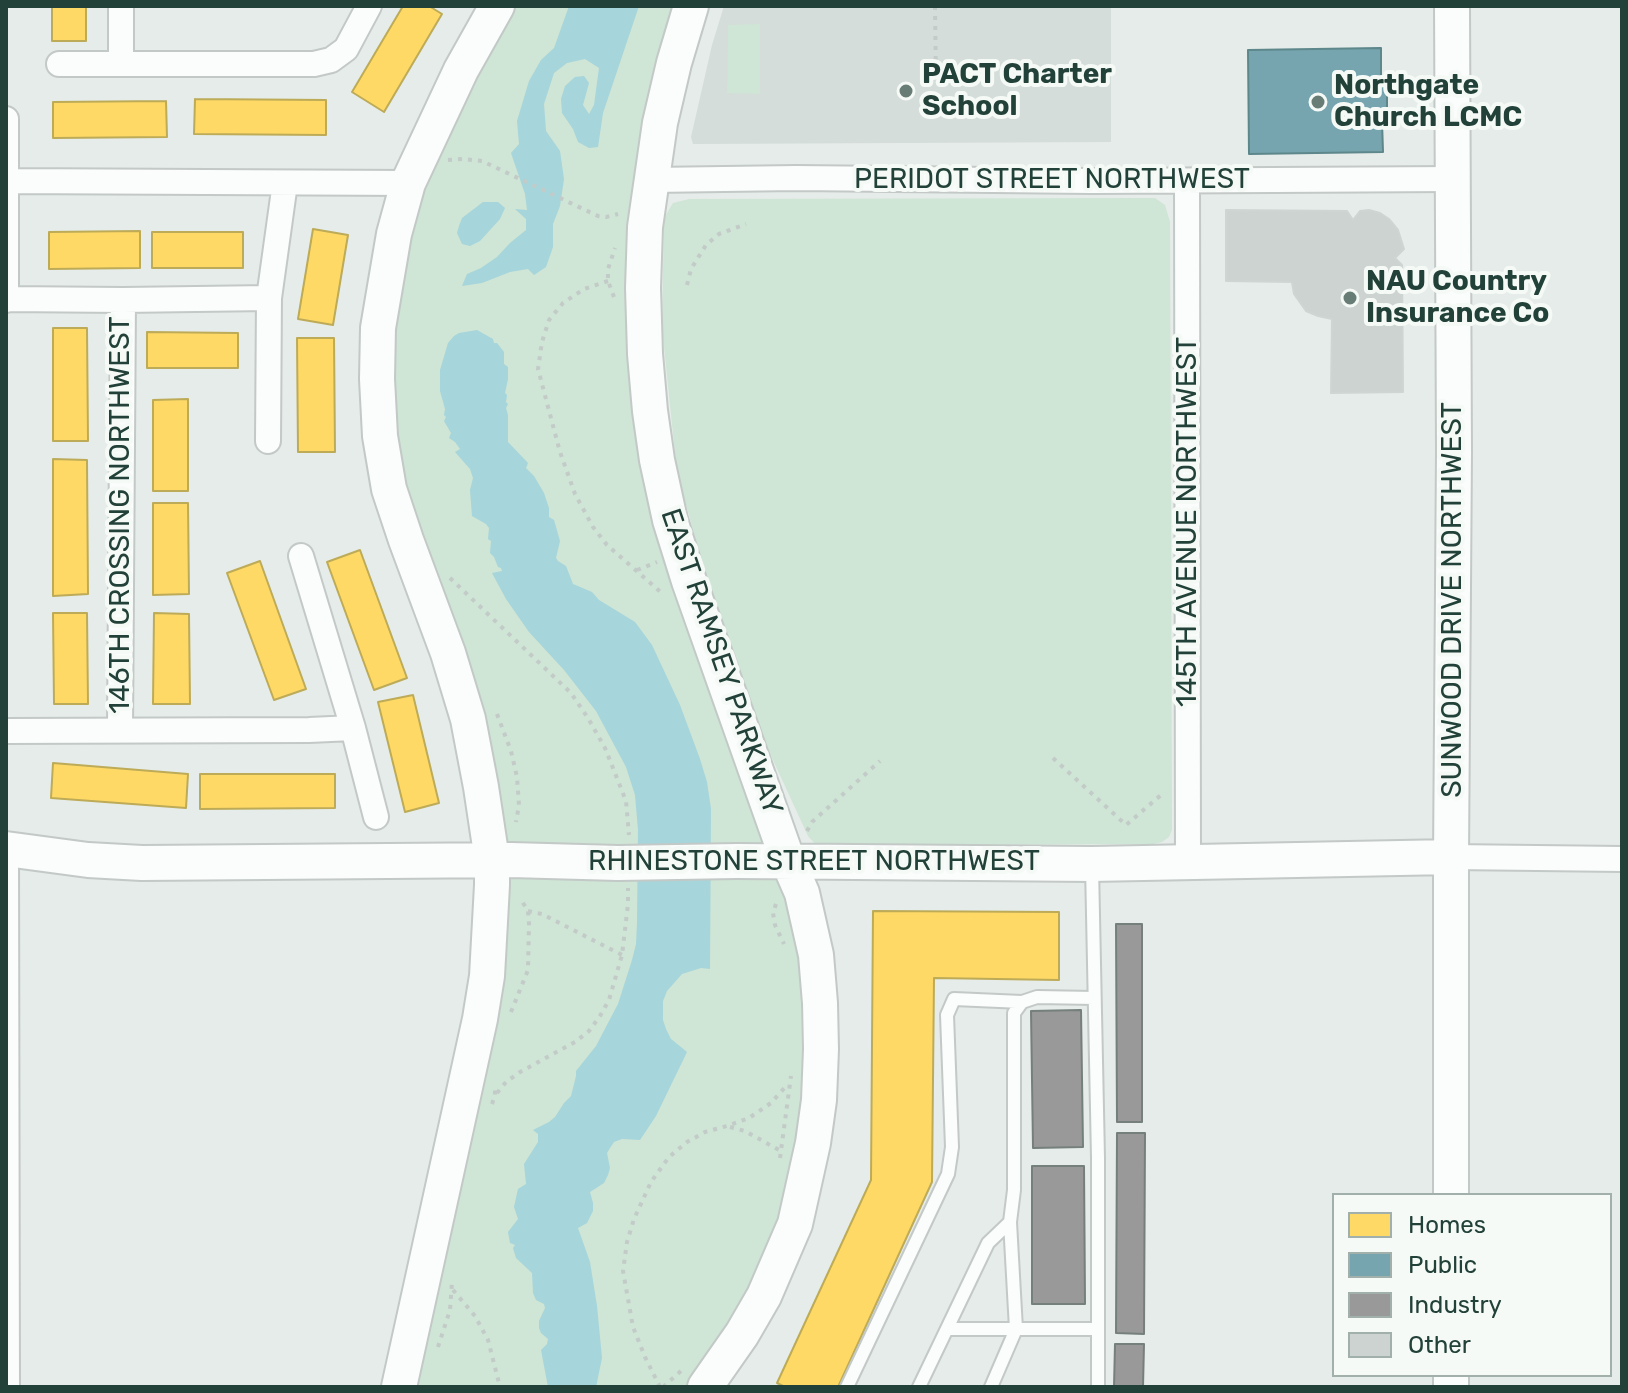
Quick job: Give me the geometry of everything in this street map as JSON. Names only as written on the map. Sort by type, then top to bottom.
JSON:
[{"type":"street","points":[[121,6],[121,64]]},
{"type":"street","points":[[59,64],[314,64],[331,60],[346,49],[369,6]]},
{"type":"street","points":[[399,1387],[480,1019],[487,976],[492,860],[468,719],[448,653],[389,489],[380,436],[378,328],[394,234],[415,168],[461,70],[497,6]]},
{"type":"street","name":"EAST RAMSEY PARKWAY","points":[[691,6],[660,123],[645,227],[645,354],[657,460],[670,520],[689,581],[802,893],[816,955],[821,1049],[813,1143],[795,1224],[764,1296],[705,1387]]},
{"type":"street","name":"SUNWOOD DRIVE NORTHWEST","points":[[1451,1193],[1452,6]]},
{"type":"street","points":[[6,119],[6,299],[269,298]]},
{"type":"street","points":[[6,181],[285,183],[415,168]]},
{"type":"street","name":"PERIDOT STREET NORTHWEST","points":[[650,194],[796,178],[1187,181],[1453,179]]},
{"type":"street","name":"145TH AVENUE NORTHWEST","points":[[1187,181],[1188,863]]},
{"type":"street","points":[[268,441],[269,298],[285,183]]},
{"type":"street","name":"146TH CROSSING NORTHWEST","points":[[120,730],[123,300]]},
{"type":"street","points":[[301,556],[353,728],[376,817]]},
{"type":"street","points":[[6,731],[353,728]]},
{"type":"street","points":[[6,849],[7,1387]]},
{"type":"street","name":"RHINESTONE STREET NORTHWEST","points":[[6,849],[88,860],[142,863],[625,859],[1092,864],[1451,857],[1622,859]]},
{"type":"lane","points":[[1092,864],[1098,1158],[1098,1387]]},
{"type":"lane","points":[[847,1387],[948,1174],[952,1147],[947,1015],[954,999],[1022,1002],[1037,997],[1094,998]]},
{"type":"lane","points":[[991,1387],[1016,1329],[1010,1222],[1014,1190],[1014,1013],[1022,1002]]},
{"type":"lane","points":[[919,1387],[988,1243],[1010,1222]]},
{"type":"lane","points":[[947,1329],[1098,1329]]},
{"type":"path","points":[[935,6],[936,85]]},
{"type":"path","points":[[415,168],[462,159],[482,161],[606,217],[650,194]]},
{"type":"path","points":[[687,285],[691,269],[706,245],[719,234],[746,224]]},
{"type":"path","points":[[608,281],[584,289],[563,303],[549,320],[538,369],[560,452],[575,494],[593,527],[607,545],[673,601]]},
{"type":"path","points":[[637,570],[663,560]]},
{"type":"path","points":[[443,572],[571,693],[605,748],[626,801],[628,904],[622,955],[609,1000],[589,1031],[520,1072],[495,1095]]},
{"type":"path","points":[[1053,758],[1126,825],[1161,795]]},
{"type":"path","points":[[807,832],[812,822],[880,761]]},
{"type":"path","points":[[528,911],[542,914],[622,955]]},
{"type":"path","points":[[660,1387],[633,1327],[623,1271],[634,1219],[651,1182],[669,1157],[705,1132],[749,1118],[771,1103],[789,1083]]},
{"type":"path","points":[[727,1126],[745,1131],[780,1150]]},
{"type":"path","points":[[423,1278],[452,1289],[475,1316],[488,1340],[500,1387]]},
{"type":"shaded area","name":"PACT Charter School","points":[[724,6],[1111,6],[1111,142],[693,144],[691,137]]},
{"type":"green space","points":[[510,6],[681,6],[640,375],[802,933],[812,1082],[770,1258],[693,1387],[411,1387],[501,928],[406,508],[387,379],[414,197]]},
{"type":"green space","points":[[760,24],[760,94],[727,93],[728,25]]},
{"type":"green space","points":[[1155,198],[1165,205],[1170,222],[1172,830],[1169,837],[1153,844],[816,845],[808,836],[755,721],[712,597],[677,473],[662,327],[664,218],[673,203],[689,199]]},
{"type":"water","points":[[569,6],[639,6],[603,113],[598,147],[589,148],[578,142],[562,113],[561,99],[565,86],[575,77],[584,76],[589,83],[583,105],[589,114],[594,105],[599,68],[585,59],[567,63],[554,73],[544,104],[546,131],[560,151],[564,179],[560,206],[553,224],[553,247],[546,267],[534,275],[528,269],[462,286],[467,274],[497,257],[526,230],[526,219],[515,209],[527,210],[511,153],[519,144],[517,121],[529,81],[541,60],[554,48]]},
{"type":"water","points":[[483,202],[498,202],[505,208],[500,219],[480,241],[470,246],[462,244],[457,233],[462,218]]},
{"type":"water","points":[[477,330],[493,339],[504,352],[504,364],[508,367],[505,393],[508,442],[528,463],[526,468],[544,493],[549,517],[554,520],[560,541],[556,558],[566,566],[573,584],[592,592],[599,600],[635,622],[652,645],[680,705],[700,759],[711,809],[710,969],[701,968],[682,974],[667,991],[663,1001],[666,1029],[671,1039],[687,1052],[656,1116],[640,1140],[622,1139],[610,1148],[607,1153],[608,1175],[604,1183],[590,1192],[593,1211],[587,1223],[578,1228],[590,1262],[597,1306],[602,1358],[596,1387],[548,1387],[541,1350],[548,1339],[539,1328],[544,1304],[536,1300],[532,1273],[516,1258],[515,1245],[510,1243],[508,1232],[518,1219],[514,1207],[518,1189],[526,1184],[524,1164],[538,1142],[538,1134],[533,1130],[555,1117],[571,1096],[576,1071],[596,1046],[618,1004],[632,960],[637,923],[638,830],[635,795],[626,767],[596,711],[529,632],[506,599],[492,573],[502,571],[490,553],[489,528],[472,516],[470,490],[473,478],[470,469],[455,452],[460,449],[449,438],[451,433],[444,421],[445,409],[440,391],[440,370],[448,343],[454,336]]},
{"type":"building: Homes","points":[[52,6],[86,6],[86,41],[52,41]]},
{"type":"building: Homes","points":[[403,6],[429,6],[442,14],[384,112],[352,92]]},
{"type":"building: Homes","points":[[195,99],[326,100],[326,135],[194,134]]},
{"type":"building: Homes","points":[[166,101],[167,137],[53,138],[53,102]]},
{"type":"building: Homes","points":[[313,229],[348,235],[333,325],[298,319]]},
{"type":"building: Homes","points":[[140,231],[140,268],[49,269],[49,232]]},
{"type":"building: Homes","points":[[152,232],[243,232],[243,268],[152,268]]},
{"type":"building: Homes","points":[[53,328],[87,328],[88,441],[53,441]]},
{"type":"building: Homes","points":[[147,332],[238,333],[238,368],[147,368]]},
{"type":"building: Homes","points":[[297,338],[334,338],[335,452],[298,452]]},
{"type":"building: Homes","points":[[188,399],[188,491],[153,491],[153,400]]},
{"type":"building: Homes","points":[[53,459],[87,460],[88,594],[53,596]]},
{"type":"building: Homes","points":[[153,503],[188,503],[189,594],[153,595]]},
{"type":"building: Homes","points":[[360,550],[407,678],[374,690],[327,562]]},
{"type":"building: Homes","points":[[260,561],[306,689],[274,700],[227,573]]},
{"type":"building: Homes","points":[[53,613],[87,613],[88,704],[54,704]]},
{"type":"building: Homes","points":[[154,613],[189,614],[190,704],[153,704]]},
{"type":"building: Homes","points":[[413,695],[439,803],[405,812],[378,702]]},
{"type":"building: Homes","points":[[53,763],[188,774],[186,808],[51,798]]},
{"type":"building: Homes","points":[[200,774],[335,774],[335,808],[200,809]]},
{"type":"building: Homes","points":[[873,911],[1059,912],[1059,980],[934,978],[932,1182],[838,1387],[785,1387],[777,1383],[871,1180]]},
{"type":"building: Public","name":"Northgate Church LCMC","points":[[1381,48],[1381,83],[1387,83],[1387,121],[1382,121],[1383,152],[1249,154],[1248,50]]},
{"type":"building: Industry","points":[[1116,924],[1142,924],[1142,1122],[1117,1122]]},
{"type":"building: Industry","points":[[1081,1010],[1083,1147],[1033,1148],[1031,1011]]},
{"type":"building: Industry","points":[[1117,1133],[1145,1133],[1144,1334],[1116,1333]]},
{"type":"building: Industry","points":[[1032,1166],[1084,1166],[1085,1304],[1032,1304]]},
{"type":"building: Industry","points":[[1115,1344],[1144,1344],[1143,1387],[1114,1387]]},
{"type":"building: Other","name":"NAU Country Insurance Co","points":[[1226,210],[1347,211],[1353,220],[1360,211],[1369,210],[1389,219],[1398,230],[1404,249],[1395,258],[1402,265],[1403,392],[1331,393],[1332,319],[1306,311],[1294,294],[1292,282],[1226,281]]},
{"type":"place","name":"PACT Charter School","points":[[906,91]]},
{"type":"place","name":"Northgate Church LCMC","points":[[1318,102]]},
{"type":"place","name":"NAU Country Insurance Co","points":[[1350,298]]}]
